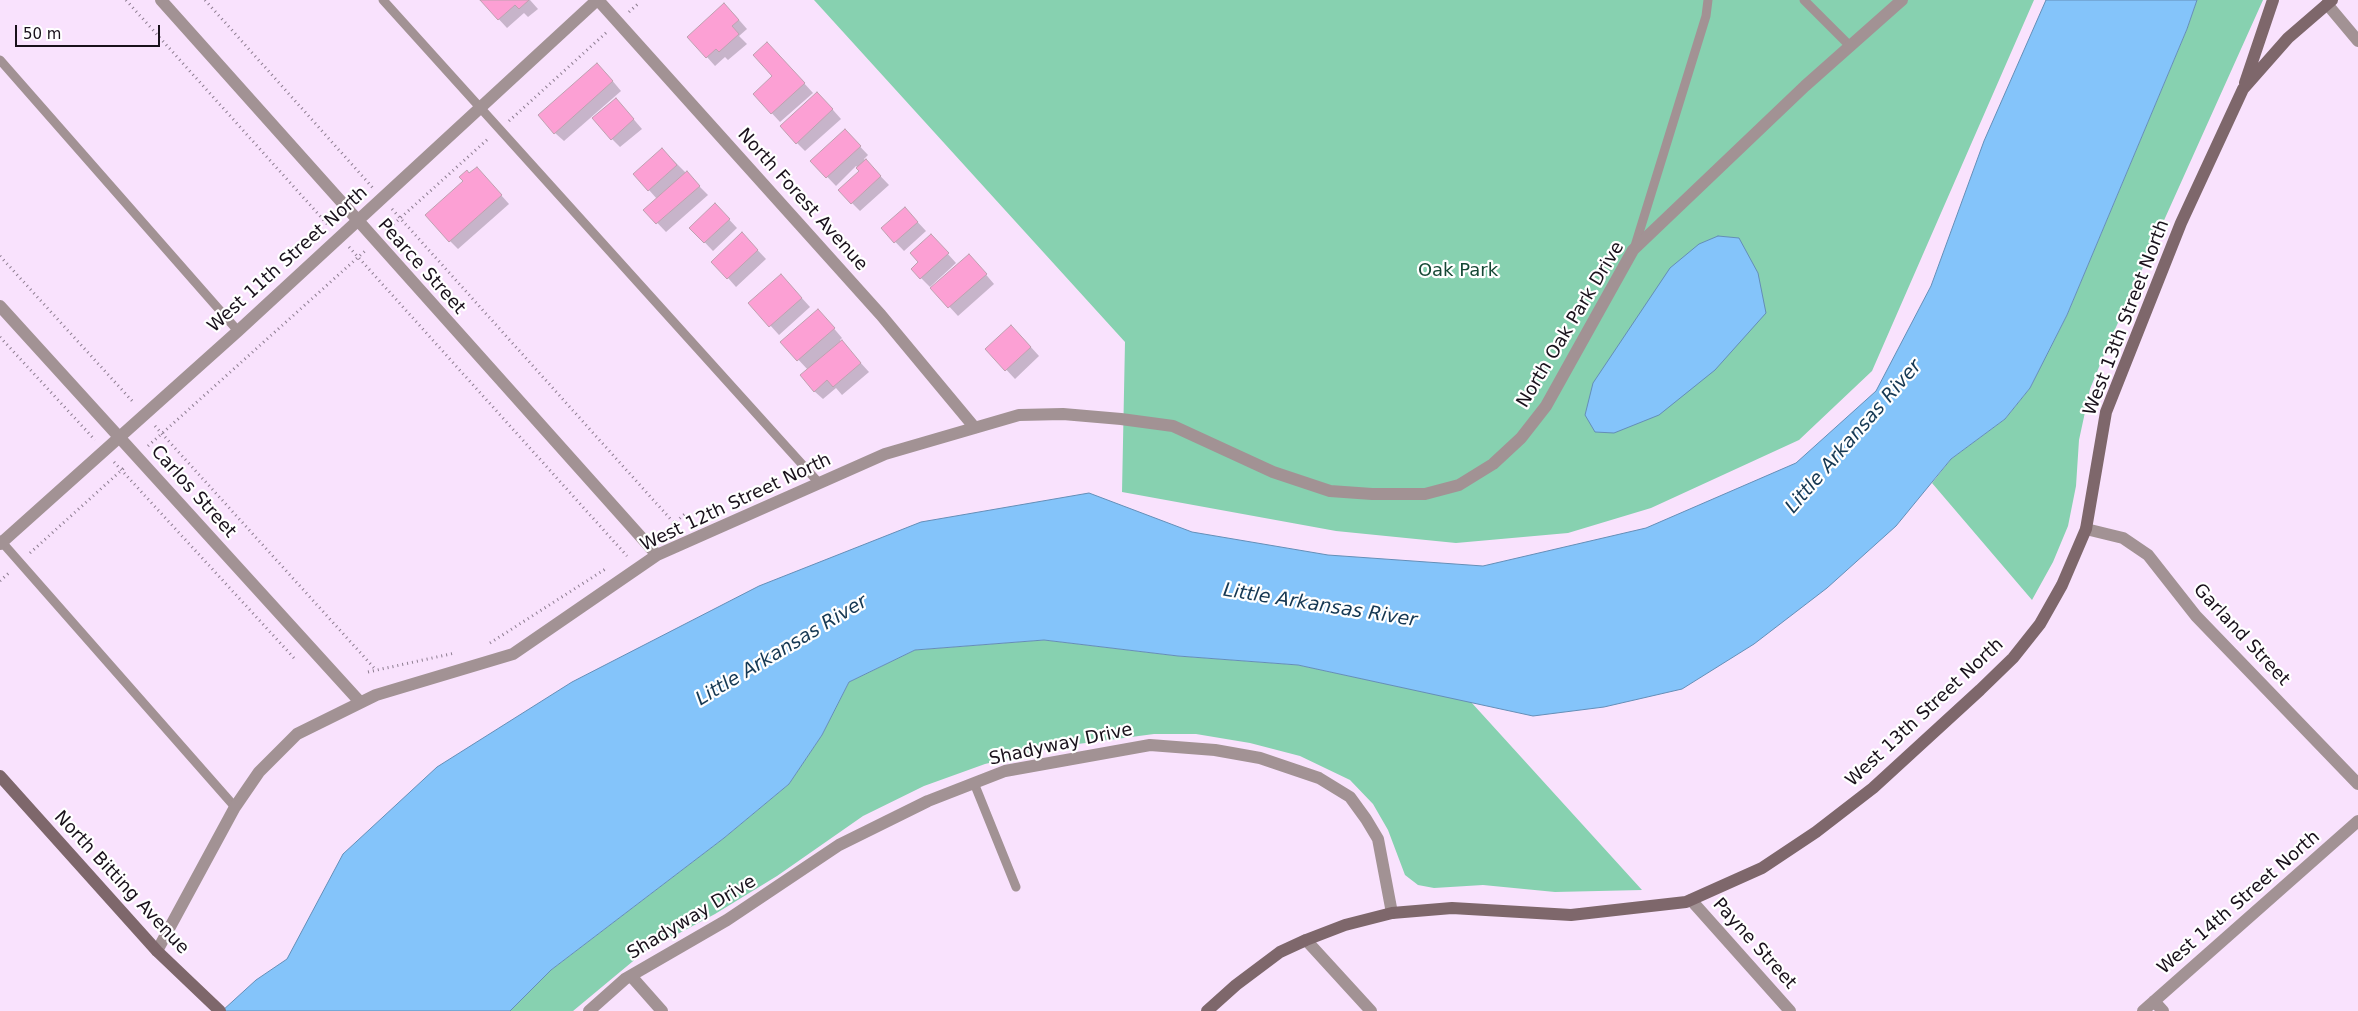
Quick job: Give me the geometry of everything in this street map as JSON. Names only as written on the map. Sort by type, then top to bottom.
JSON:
[{"type":"street","name":"Pearce Street","points":[[161,0],[657,555]]},
{"type":"street","name":"West 11th Street North","points":[[1,542],[238,331],[598,0]]},
{"type":"street","name":"North Forest Avenue","points":[[598,0],[882,315],[975,428]]},
{"type":"street","name":"North Oak Park Drive","points":[[975,428],[1019,415],[1062,414],[1121,419],[1173,426],[1273,472],[1330,492],[1425,494],[1459,485],[1493,464],[1521,438],[1546,406],[1633,250],[1805,86],[1902,0]]},
{"type":"street","points":[[2243,89],[2273,0]]},
{"type":"street","points":[[2327,1],[2358,41]]},
{"type":"street","name":"West 13th Street North","points":[[1207,1011],[1236,985],[1280,952],[1345,926],[1392,913],[1452,908],[1571,915],[1691,900],[1762,868],[1816,832],[1873,788],[1980,690],[2012,658],[2040,624],[2062,585],[2086,529],[2106,412],[2181,223],[2243,89],[2288,38],[2327,1]]},
{"type":"street","name":"Carlos Street","points":[[0,306],[360,702]]},
{"type":"street","name":"West 12th Street North","points":[[157,950],[235,807],[259,772],[297,734],[376,695],[513,654],[657,555],[885,454],[975,428]]},
{"type":"street","name":"Garland Street","points":[[2086,529],[2123,538],[2148,555],[2196,616],[2358,784]]},
{"type":"street","name":"Shadyway Drive","points":[[589,1011],[630,976],[728,920],[839,845],[928,801],[1005,771],[1150,745],[1215,750],[1260,758],[1319,778],[1350,797],[1378,839],[1392,913]]},
{"type":"street","name":"North Bitting Avenue","points":[[0,776],[157,950],[220,1011]]},
{"type":"street","name":"West 14th Street North","points":[[2143,1011],[2358,821]]},
{"type":"street","name":"Payne Street","points":[[1691,900],[1790,1011]]},
{"type":"street","points":[[1306,940],[1371,1011]]},
{"type":"street","points":[[630,976],[662,1011]]},
{"type":"street","points":[[2154,1001],[2163,1011]]},
{"type":"lane","points":[[383,0],[819,483]]},
{"type":"lane","points":[[1633,250],[1706,16],[1708,0]]},
{"type":"lane","points":[[1804,0],[1850,46]]},
{"type":"lane","points":[[0,60],[238,331]]},
{"type":"lane","points":[[1,542],[235,807]]},
{"type":"lane","points":[[974,783],[1016,887]]},
{"type":"path","points":[[126,0],[627,556]]},
{"type":"path","points":[[204,0],[674,524]]},
{"type":"path","points":[[0,581],[640,2]]},
{"type":"path","points":[[0,256],[376,670]]},
{"type":"path","points":[[0,338],[294,658]]},
{"type":"path","points":[[619,560],[646,544],[687,512]]},
{"type":"path","points":[[486,646],[612,565]]},
{"type":"path","points":[[368,672],[459,652]]},
{"type":"green space","name":"Oak Park","points":[[814,0],[2034,0],[1872,371],[1799,440],[1651,508],[1568,533],[1456,543],[1336,531],[1122,492],[1125,342]]},
{"type":"green space","points":[[2197,0],[2263,0],[2090,389],[2079,440],[2076,486],[2068,526],[2053,562],[2032,600],[1932,483],[1951,459],[2005,419],[2030,388],[2067,315],[2187,29]]},
{"type":"green space","points":[[1044,640],[1178,656],[1298,665],[1471,702],[1642,890],[1555,892],[1483,885],[1434,888],[1418,885],[1405,875],[1388,830],[1373,804],[1350,780],[1300,756],[1250,743],[1196,734],[1154,734],[1055,747],[985,764],[924,786],[863,816],[777,876],[715,914],[644,952],[573,1011],[510,1011],[551,970],[724,838],[789,784],[822,735],[849,682],[915,650]]},
{"type":"water","name":"Little Arkansas River","points":[[2046,0],[2197,0],[2187,29],[2067,315],[2030,388],[2005,419],[1951,459],[1896,526],[1827,588],[1754,644],[1682,689],[1604,707],[1533,716],[1298,665],[1178,656],[1044,640],[915,650],[849,682],[822,735],[789,784],[724,838],[551,970],[510,1011],[222,1011],[256,980],[287,959],[343,854],[437,767],[572,682],[759,586],[921,522],[1089,493],[1192,532],[1328,555],[1483,566],[1646,528],[1796,463],[1876,391],[1931,286],[1984,141]]},
{"type":"water","points":[[1718,236],[1739,238],[1758,273],[1766,313],[1715,370],[1659,415],[1614,433],[1595,432],[1585,415],[1593,383],[1670,268],[1699,244]]},
{"type":"building","points":[[480,0],[529,0],[519,9],[515,5],[498,20]]},
{"type":"building","points":[[724,3],[739,20],[732,26],[739,34],[719,52],[716,49],[706,58],[687,37]]},
{"type":"building","points":[[767,42],[805,83],[771,114],[753,94],[772,76],[753,55]]},
{"type":"building","points":[[597,63],[613,81],[554,134],[538,115]]},
{"type":"building","points":[[817,92],[833,109],[796,144],[780,126]]},
{"type":"building","points":[[616,98],[634,119],[611,140],[592,118]]},
{"type":"building","points":[[845,129],[861,146],[826,178],[810,161]]},
{"type":"building","points":[[662,148],[677,165],[648,191],[633,174]]},
{"type":"building","points":[[866,159],[881,176],[851,204],[838,190],[859,171],[856,168]]},
{"type":"building","points":[[477,167],[502,195],[449,242],[425,215],[463,181],[459,177],[467,170],[469,173]]},
{"type":"building","points":[[687,171],[700,186],[656,224],[643,210]]},
{"type":"building","points":[[715,203],[730,219],[704,243],[689,228]]},
{"type":"building","points":[[905,207],[918,222],[894,243],[881,228]]},
{"type":"building","points":[[742,232],[758,250],[727,279],[711,262]]},
{"type":"building","points":[[931,234],[949,253],[920,279],[911,269],[918,262],[910,253]]},
{"type":"building","points":[[969,254],[987,274],[948,308],[930,288]]},
{"type":"building","points":[[781,274],[802,298],[769,327],[748,303]]},
{"type":"building","points":[[818,309],[835,328],[797,361],[780,342]]},
{"type":"building","points":[[1011,325],[1031,347],[1005,371],[985,349]]},
{"type":"building","points":[[842,340],[861,363],[833,387],[827,380],[814,392],[800,375]]}]
